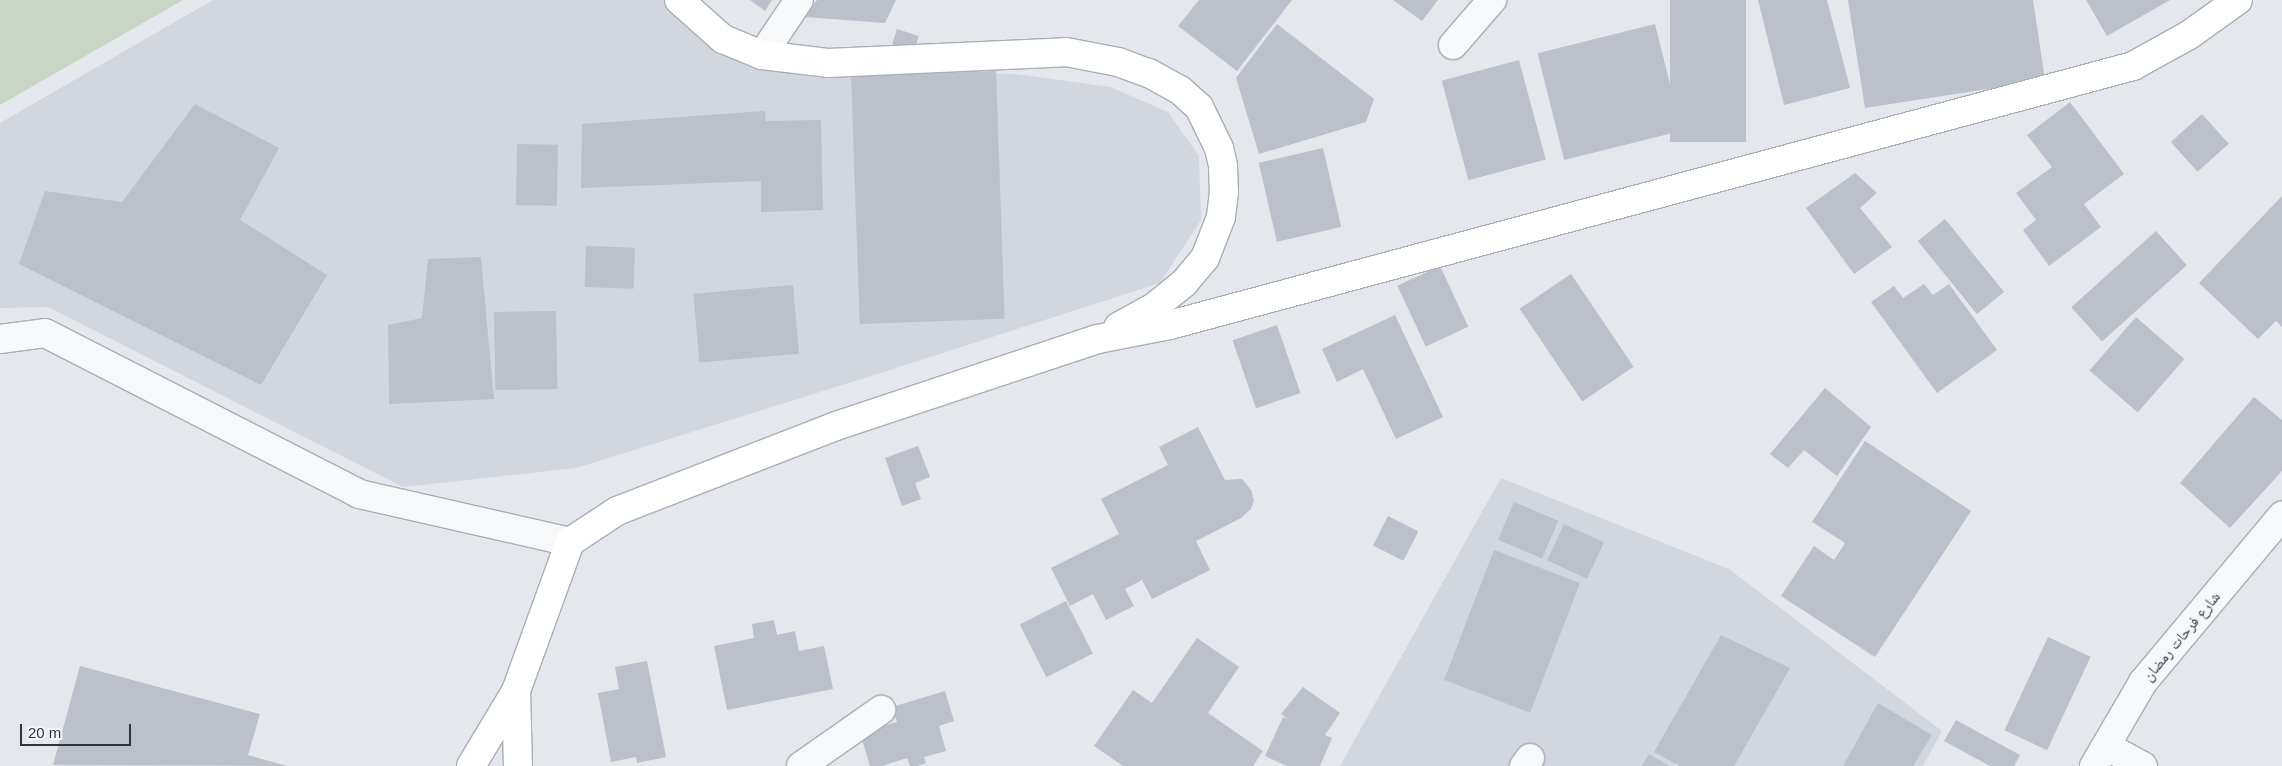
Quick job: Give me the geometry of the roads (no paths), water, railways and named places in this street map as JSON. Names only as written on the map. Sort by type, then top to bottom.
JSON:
[{"type":"main road","points":[[679,0],[723,39],[762,55],[828,63],[1066,52],[1118,62],[1148,73],[1180,90],[1199,107],[1219,148],[1223,166],[1224,192],[1221,217],[1215,236],[1205,258],[1184,283],[1156,306],[1098,339]]},
{"type":"main road","points":[[471,766],[516,691],[570,542],[617,511],[827,430],[1098,339],[1198,317],[2134,66],[2189,36],[2238,0]]},
{"type":"main road","points":[[516,691],[518,766]]},
{"type":"street","points":[[762,55],[799,0]]},
{"type":"street","points":[[1453,45],[1492,0]]},
{"type":"street","points":[[0,339],[45,333],[359,494],[570,542]]},
{"type":"street","name":"شارع فرحات رمضان","points":[[2100,756],[2143,682],[2282,516]]},
{"type":"street","points":[[801,766],[881,710]]},
{"type":"street","points":[[2100,756],[2143,766]]}]
